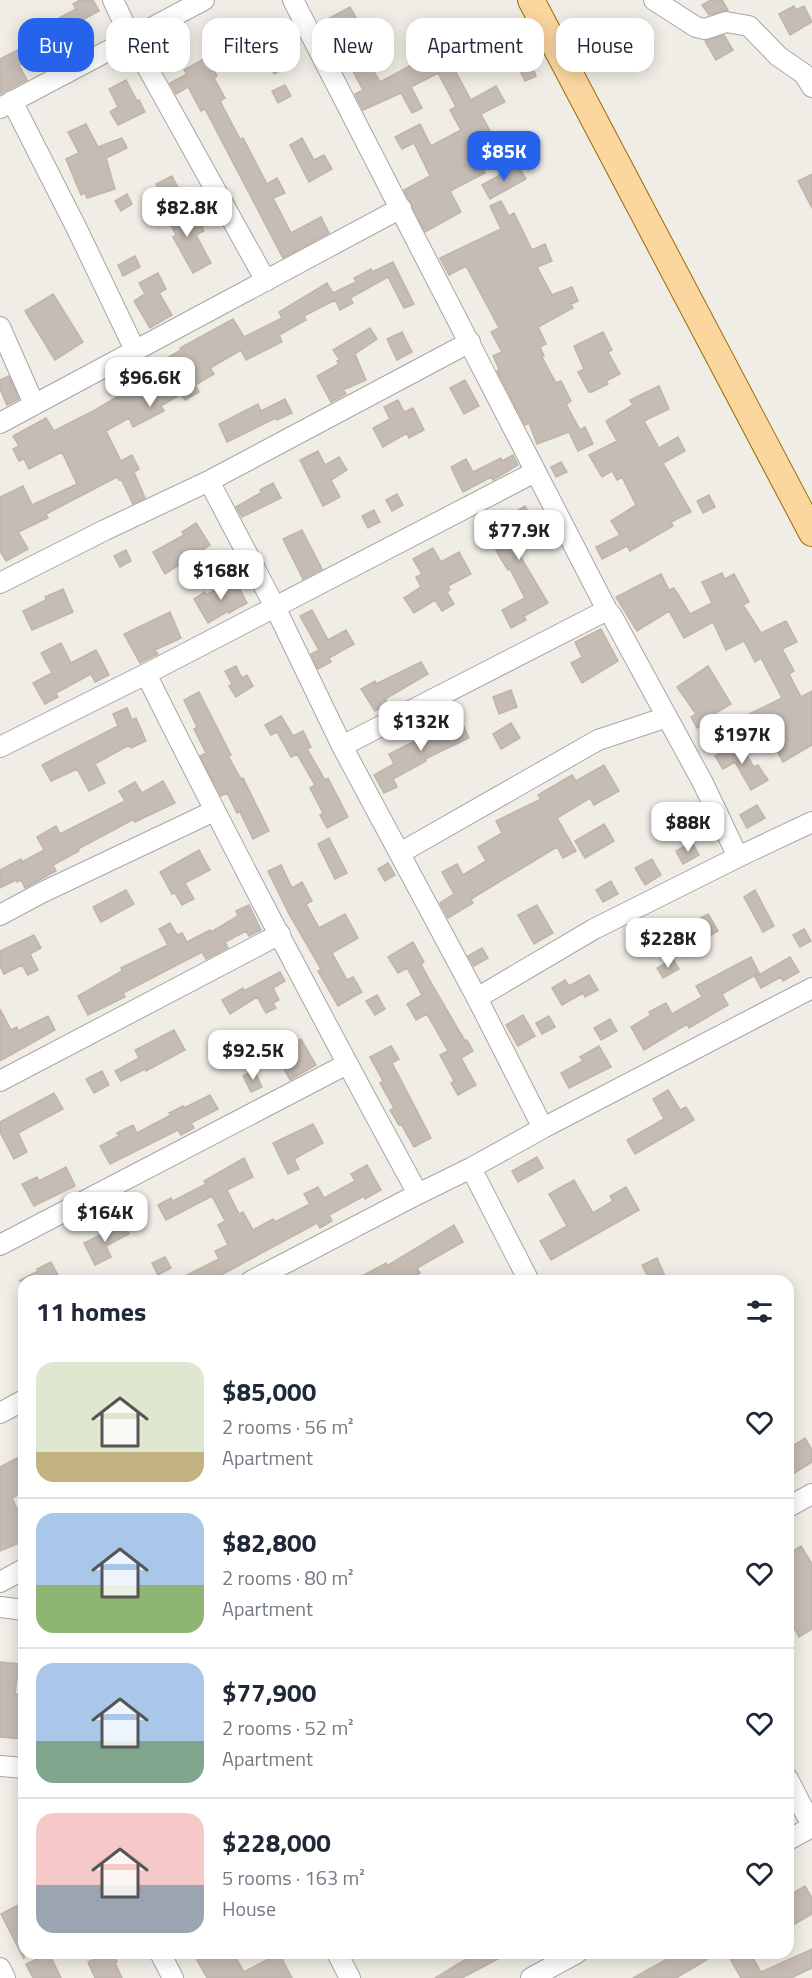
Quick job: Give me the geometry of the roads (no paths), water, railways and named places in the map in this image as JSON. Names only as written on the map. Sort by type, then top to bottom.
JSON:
[{"type":"main road","points":[[531,0],[812,533]]},
{"type":"street","points":[[113,0],[122,18]]},
{"type":"street","points":[[169,18],[204,0]]},
{"type":"street","points":[[293,0],[535,472],[607,610],[703,783],[738,856]]},
{"type":"street","points":[[654,0],[696,27],[705,29],[726,22],[749,26],[778,56],[804,74],[812,87]]},
{"type":"street","points":[[106,51],[6,105],[77,229],[135,350]]},
{"type":"street","points":[[150,72],[266,281]]},
{"type":"street","points":[[0,423],[401,208]]},
{"type":"street","points":[[0,327],[33,404]]},
{"type":"street","points":[[0,583],[209,481],[470,342]]},
{"type":"street","points":[[0,747],[275,608],[535,472]]},
{"type":"street","points":[[209,481],[275,608],[342,746],[477,998],[543,1128]]},
{"type":"street","points":[[342,746],[607,610]]},
{"type":"street","points":[[146,674],[214,811],[418,1194]]},
{"type":"street","points":[[400,853],[598,740],[667,717]]},
{"type":"street","points":[[0,915],[41,893],[214,811]]},
{"type":"street","points":[[477,998],[594,929],[738,856],[812,822]]},
{"type":"street","points":[[0,1081],[280,934]]},
{"type":"street","points":[[263,1275],[812,988]]},
{"type":"street","points":[[0,1245],[347,1064]]},
{"type":"street","points":[[471,1168],[526,1275]]},
{"type":"street","points":[[0,1413],[18,1404]]},
{"type":"street","points":[[794,1504],[812,1494]]},
{"type":"street","points":[[0,1582],[18,1572]]},
{"type":"street","points":[[0,1607],[18,1609]]},
{"type":"street","points":[[0,1766],[18,1768]]},
{"type":"street","points":[[794,1787],[807,1803],[812,1826],[794,1836]]},
{"type":"street","points":[[163,1959],[173,1978]]},
{"type":"street","points":[[340,1959],[350,1978]]},
{"type":"street","points":[[531,1978],[566,1959]]},
{"type":"street","points":[[0,1968],[5,1978]]}]
